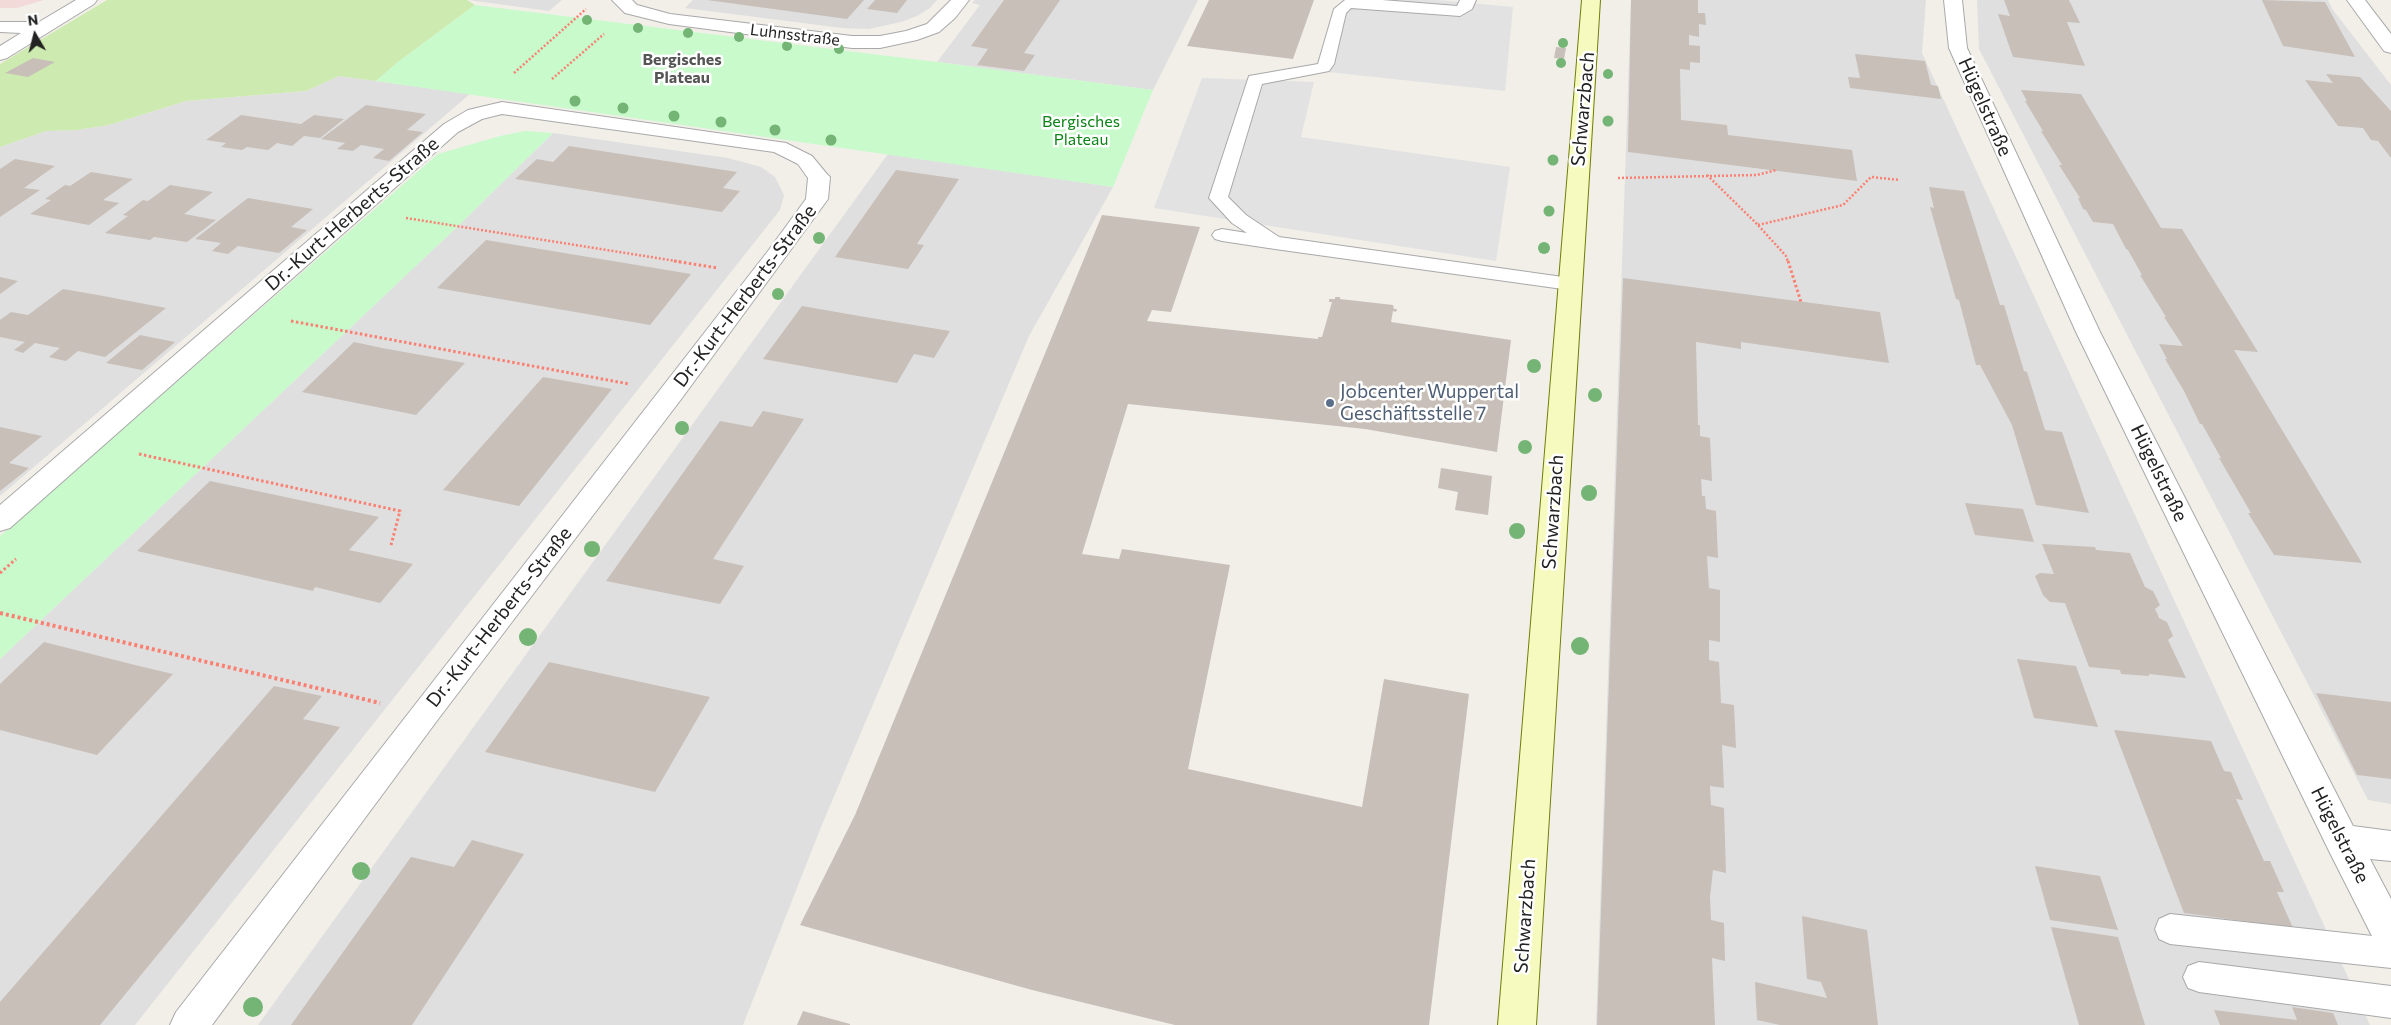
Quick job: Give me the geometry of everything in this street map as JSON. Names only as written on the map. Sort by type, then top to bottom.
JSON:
[{"type":"street","points":[[0,54],[88,0]]},
{"type":"street","name":"Luhnsstraße","points":[[626,4],[669,19],[852,42],[880,42],[910,36],[933,28],[949,14],[960,0]]},
{"type":"street","name":"Schwarzbach","points":[[1517,1025],[1592,0]]},
{"type":"street","name":"Hügelstraße","points":[[1953,0],[1958,48],[2088,332],[2391,936]]},
{"type":"street","points":[[2356,0],[2391,47]]},
{"type":"street","points":[[0,26],[42,28]]},
{"type":"street","name":"Dr.-Kurt-Herberts-Straße","points":[[0,521],[451,128],[475,114],[502,108],[779,147],[805,160],[819,177],[817,200],[674,392],[424,713],[190,1025]]},
{"type":"street","points":[[2342,840],[2391,846]]},
{"type":"lane","points":[[1275,243],[1239,219],[1218,198],[1255,80],[1323,68],[1326,64],[1339,12],[1347,4],[1362,3],[1460,11],[1467,6],[1468,0]]},
{"type":"lane","points":[[1222,235],[1570,284]]},
{"type":"lane","points":[[2170,929],[2391,953]]},
{"type":"lane","points":[[2199,977],[2391,1002]]},
{"type":"path","points":[[518,110],[626,4]]},
{"type":"path","points":[[510,77],[590,5]]},
{"type":"path","points":[[1652,177],[1757,175],[1776,170]]},
{"type":"path","points":[[1706,175],[1758,225],[1786,256],[1801,302]]},
{"type":"path","points":[[1758,225],[1843,204],[1871,177],[1900,180]]},
{"type":"path","points":[[357,210],[761,275]]},
{"type":"path","points":[[241,311],[674,392]]},
{"type":"path","points":[[89,444],[400,511],[391,545]]},
{"type":"path","points":[[0,613],[424,713]]},
{"type":"shaded area","points":[[0,0],[44,0],[17,8],[0,8]]},
{"type":"shaded area","points":[[468,0],[562,0],[549,11]]},
{"type":"shaded area","points":[[693,0],[937,0],[930,8],[917,16],[901,22],[869,29],[842,28],[685,8]]},
{"type":"shaded area","points":[[975,0],[1198,0],[1153,90],[937,62],[980,5],[972,3]]},
{"type":"shaded area","points":[[1349,0],[1437,0],[1513,7],[1505,91],[1328,72]]},
{"type":"shaded area","points":[[1631,0],[1926,0],[1922,53],[2370,1025],[1596,1025]]},
{"type":"shaded area","points":[[1977,0],[2328,0],[2333,10],[2391,85],[2391,804],[2368,800],[1979,49]]},
{"type":"shaded area","points":[[339,76],[470,94],[0,496],[0,147],[46,131],[77,130],[109,125],[186,101],[306,91]]},
{"type":"shaded area","points":[[1202,78],[1314,82],[1301,137],[1510,167],[1496,261],[1154,208]]},
{"type":"shaded area","points":[[553,133],[728,158],[761,167],[775,177],[784,195],[780,210],[135,1025],[0,1025],[0,659],[458,226]]},
{"type":"shaded area","points":[[888,154],[1113,187],[1029,336],[821,827],[743,1025],[258,1025]]},
{"type":"green space","points":[[107,0],[467,0],[475,5],[398,62],[376,81],[339,76],[306,91],[186,101],[109,125],[77,130],[46,131],[0,147],[0,64]]},
{"type":"green space","name":"Bergisches Plateau","points":[[475,5],[1153,90],[1113,187],[376,81],[398,62]]},
{"type":"green space","points":[[525,131],[553,133],[458,226],[0,659],[0,536],[438,154],[500,136]]},
{"type":"building","points":[[707,0],[864,0],[847,19]]},
{"type":"building","points":[[875,0],[907,0],[897,13],[867,9]]},
{"type":"building","points":[[1004,0],[1060,0],[1024,53],[1035,55],[1024,71],[977,65],[988,49],[971,46]]},
{"type":"building","points":[[1209,0],[1314,0],[1293,59],[1187,46]]},
{"type":"building","points":[[1631,0],[1698,0],[1698,13],[1705,13],[1706,25],[1699,24],[1699,37],[1689,35],[1689,45],[1700,46],[1700,63],[1690,62],[1690,70],[1680,69],[1681,120],[1727,125],[1728,135],[1852,150],[1857,181],[1628,152]]},
{"type":"building","points":[[2004,0],[2069,0],[2080,23],[2067,22],[2085,66],[2013,57],[1998,14],[2010,16]]},
{"type":"building","points":[[2262,0],[2325,2],[2355,57],[2283,46]]},
{"type":"building","points":[[1556,47],[1566,48],[1564,59],[1554,58]]},
{"type":"building","points":[[1855,54],[1925,61],[1931,85],[1938,86],[1941,99],[1850,88],[1848,77],[1860,78]]},
{"type":"building","points":[[33,58],[55,62],[28,77],[5,73]]},
{"type":"building","points":[[2326,74],[2360,77],[2391,111],[2391,158],[2378,141],[2371,140],[2363,128],[2338,126],[2305,80],[2333,83]]},
{"type":"building","points":[[2021,90],[2081,94],[2161,228],[2182,229],[2258,352],[2234,350],[2362,563],[2274,555],[2248,513],[2251,513],[2219,458],[2221,458],[2202,424],[2200,424],[2184,391],[2165,359],[2167,359],[2159,344],[2183,346],[2164,317],[2166,317],[2140,275],[2142,275],[2113,224],[2093,222],[2086,210],[2083,209],[2078,198],[2080,198],[2059,165],[2062,165],[2041,131],[2043,131],[2025,101],[2027,101]]},
{"type":"building","points":[[366,105],[426,114],[407,130],[423,132],[389,161],[373,158],[384,149],[361,145],[353,151],[337,149],[345,143],[321,139]]},
{"type":"building","points":[[241,115],[301,124],[314,115],[344,119],[320,138],[304,136],[292,146],[277,143],[268,150],[247,147],[242,150],[221,147],[226,143],[206,140]]},
{"type":"building","points":[[569,146],[737,172],[723,188],[740,191],[722,212],[515,179],[537,159],[553,162]]},
{"type":"building","points":[[15,159],[55,166],[24,188],[40,190],[0,217],[0,169]]},
{"type":"building","points":[[896,170],[959,179],[917,244],[924,245],[908,269],[835,257]]},
{"type":"building","points":[[91,172],[133,179],[103,200],[119,203],[89,225],[30,214],[51,200],[45,199],[65,185],[70,186]]},
{"type":"building","points":[[170,185],[213,192],[184,214],[216,220],[187,242],[154,237],[150,240],[105,233],[128,216],[123,215],[143,200],[148,201]]},
{"type":"building","points":[[1929,187],[1964,191],[2000,305],[2004,305],[2024,371],[2027,372],[2045,430],[2062,432],[2089,513],[2036,505],[2012,425],[1980,365],[1976,365],[1959,300],[1956,299],[1930,207],[1934,208]]},
{"type":"building","points":[[248,198],[313,209],[291,227],[307,230],[279,253],[238,246],[228,254],[212,251],[221,243],[195,239]]},
{"type":"building","points":[[1102,215],[1200,227],[1171,312],[1152,310],[1147,321],[1318,339],[1318,337],[1322,337],[1332,302],[1329,302],[1329,299],[1340,297],[1340,299],[1393,305],[1394,309],[1397,309],[1396,312],[1393,311],[1391,322],[1511,340],[1497,452],[1365,429],[1128,404],[1082,554],[1119,559],[1122,549],[1230,565],[1188,769],[1362,807],[1384,679],[1469,694],[1429,1025],[1175,1025],[1032,990],[800,925],[855,815]]},
{"type":"building","points":[[486,240],[691,274],[650,325],[437,288]]},
{"type":"building","points":[[0,277],[18,281],[0,294]]},
{"type":"building","points":[[1623,278],[1880,312],[1889,363],[1741,342],[1741,349],[1696,342],[1698,425],[1700,425],[1700,436],[1710,438],[1712,481],[1701,479],[1702,496],[1705,496],[1706,509],[1716,511],[1718,558],[1707,556],[1709,588],[1720,590],[1720,642],[1709,640],[1709,660],[1719,662],[1721,703],[1734,705],[1736,748],[1722,745],[1724,788],[1710,786],[1711,805],[1724,808],[1726,873],[1713,870],[1710,897],[1711,920],[1724,923],[1725,961],[1712,958],[1715,1025],[1597,1025]]},
{"type":"building","points":[[63,289],[166,308],[105,357],[78,351],[66,361],[49,357],[60,348],[35,343],[23,353],[14,350],[25,342],[0,337],[0,320],[11,312],[28,315]]},
{"type":"building","points":[[802,306],[950,331],[934,358],[914,354],[897,383],[763,359]]},
{"type":"building","points":[[140,335],[175,342],[142,370],[106,363]]},
{"type":"building","points":[[354,342],[465,363],[416,415],[302,392]]},
{"type":"building","points":[[543,377],[612,389],[519,506],[443,490]]},
{"type":"building","points":[[763,411],[804,419],[713,559],[744,566],[720,604],[606,581],[720,421],[752,427]]},
{"type":"building","points":[[0,427],[42,436],[9,463],[29,468],[0,491]]},
{"type":"building","points":[[1441,468],[1492,476],[1488,515],[1455,510],[1458,492],[1438,488]]},
{"type":"building","points":[[210,481],[379,517],[349,550],[413,564],[380,603],[315,587],[313,591],[137,551]]},
{"type":"building","points":[[1965,503],[2023,509],[2034,542],[1975,535]]},
{"type":"building","points":[[2042,544],[2095,547],[2096,550],[2130,553],[2145,587],[2153,591],[2160,605],[2155,609],[2159,618],[2167,622],[2173,636],[2168,640],[2186,678],[2149,674],[2149,676],[2121,674],[2120,670],[2089,667],[2065,603],[2050,602],[2043,595],[2035,576],[2040,573],[2054,574]]},
{"type":"building","points":[[44,642],[173,674],[97,755],[0,730],[0,684]]},
{"type":"building","points":[[2017,659],[2076,666],[2098,727],[2034,718]]},
{"type":"building","points":[[549,662],[710,697],[655,792],[485,752]]},
{"type":"building","points":[[274,686],[322,696],[303,719],[340,727],[191,914],[100,1025],[0,1025],[0,1002]]},
{"type":"building","points":[[2316,693],[2391,702],[2391,779],[2357,775]]},
{"type":"building","points":[[2114,730],[2211,741],[2224,771],[2231,772],[2243,800],[2236,799],[2264,861],[2270,861],[2284,892],[2277,892],[2293,928],[2184,913]]},
{"type":"building","points":[[472,840],[524,854],[412,1025],[291,1025],[411,857],[454,867]]},
{"type":"building","points":[[2035,866],[2100,876],[2118,930],[2050,920]]},
{"type":"building","points":[[1802,916],[1867,930],[1878,1025],[1780,1025],[1757,1020],[1755,982],[1827,998],[1821,982],[1807,979]]},
{"type":"building","points":[[2051,927],[2118,937],[2145,1025],[2079,1025]]},
{"type":"building","points":[[2292,1007],[2333,1013],[2338,1025],[2220,1025],[2214,1010],[2297,1020]]},
{"type":"building","points":[[803,1011],[850,1024],[850,1025],[797,1025]]},
{"type":"place","name":"Jobcenter Wuppertal Geschäftsstelle 7","points":[[1330,403]]},
{"type":"district","name":"Bergisches Plateau","points":[[682,69]]}]
